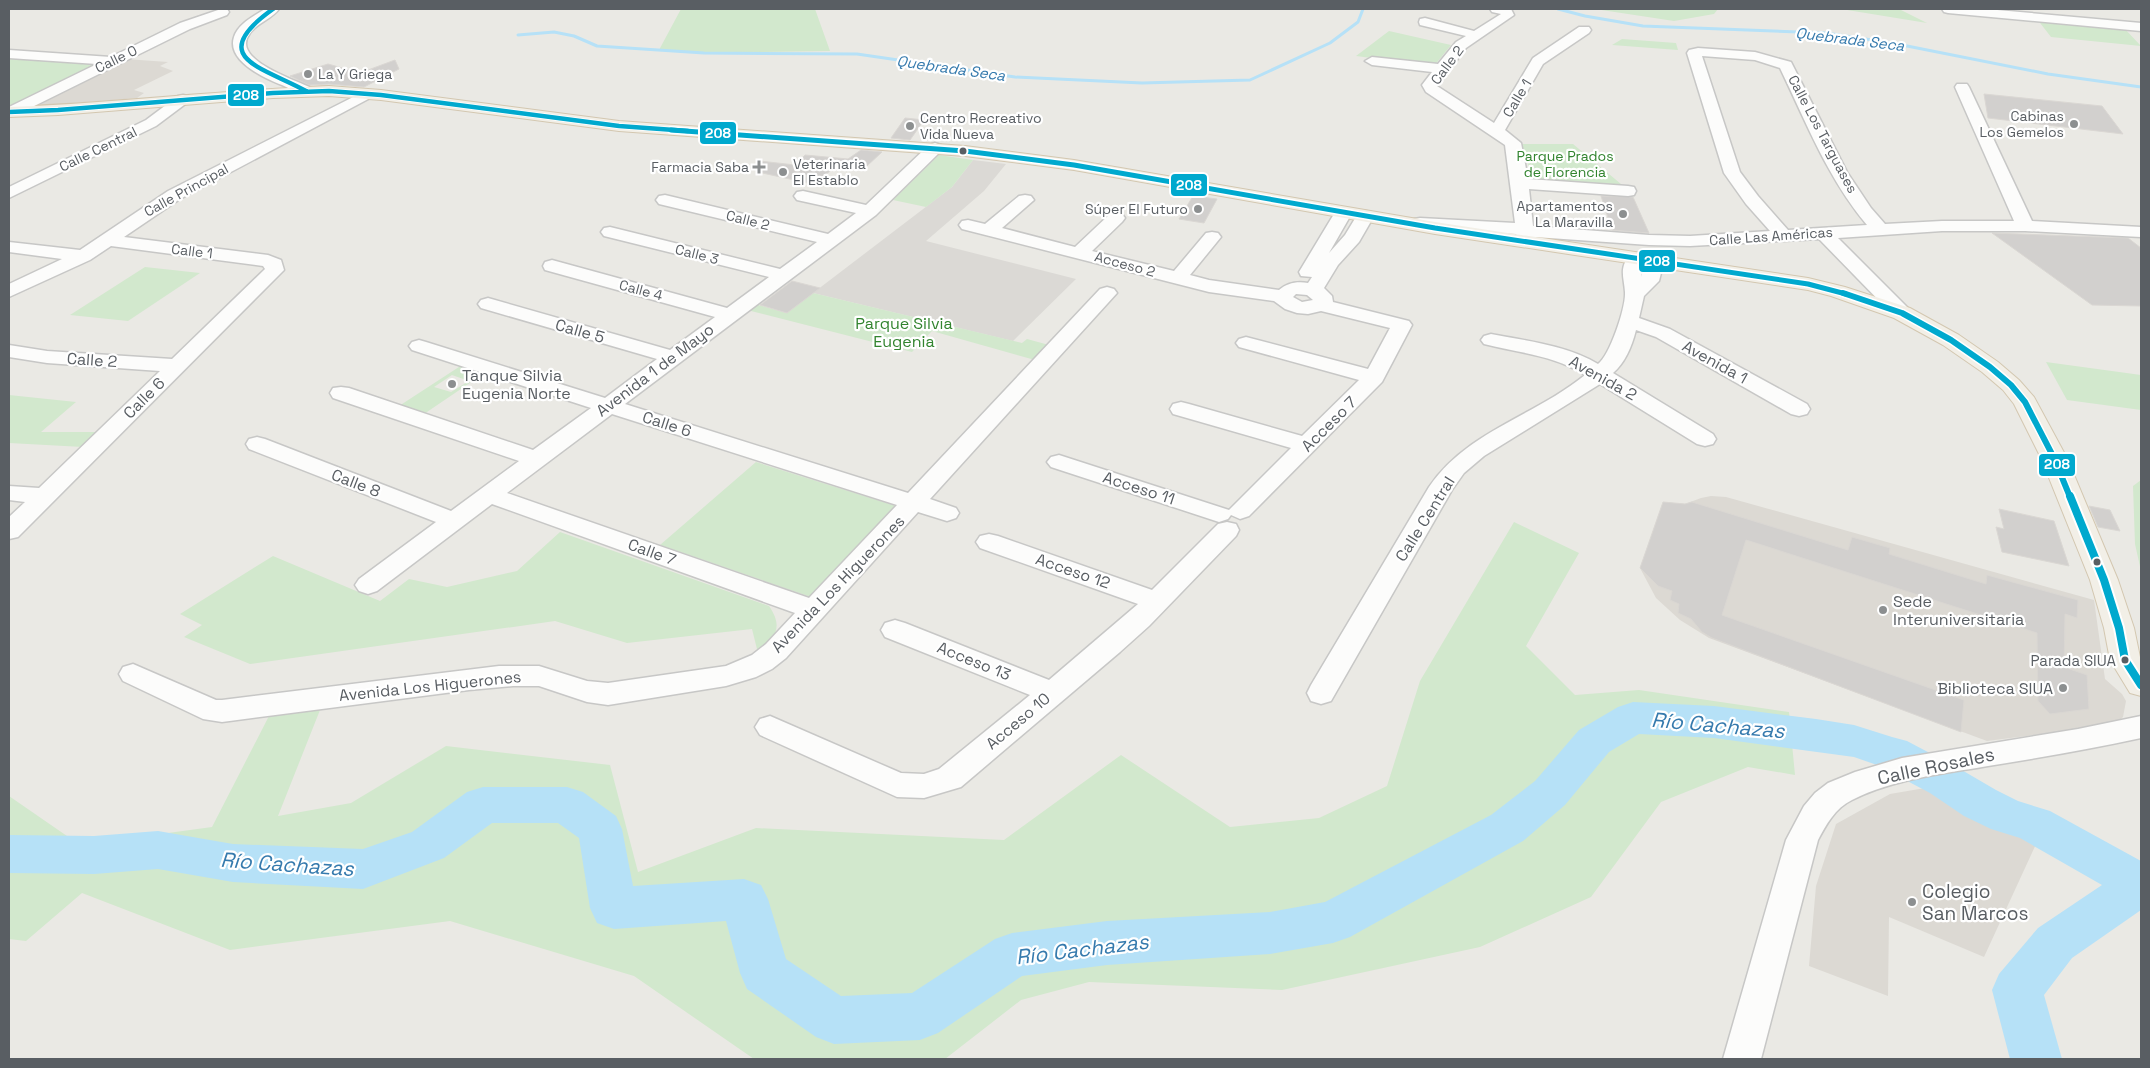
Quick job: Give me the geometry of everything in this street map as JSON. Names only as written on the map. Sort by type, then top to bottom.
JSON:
[{"type":"main road","points":[[10,112],[67,110],[306,91],[367,94],[619,126],[935,148],[1074,165],[1339,220],[1362,223],[1402,222],[1575,241],[1646,260],[1808,284],[1838,291],[1902,312],[1950,340],[1990,367],[2011,385],[2025,402],[2054,458],[2104,580],[2119,628],[2128,669],[2141,685]]},
{"type":"street","points":[[202,9],[242,14],[268,12]]},
{"type":"street","points":[[1948,9],[1978,10],[2141,27]]},
{"type":"street","points":[[2047,9],[2078,21]]},
{"type":"street","name":"Calle 0","points":[[10,112],[185,26],[223,12]]},
{"type":"street","points":[[268,12],[245,30],[241,37],[239,43],[245,57],[271,76],[306,91]]},
{"type":"street","name":"Calle 2","points":[[1497,131],[1465,113],[1431,89],[1429,85],[1461,45],[1476,35],[1501,12]]},
{"type":"street","points":[[1425,22],[1476,35]]},
{"type":"street","name":"Calle 1","points":[[1526,235],[1520,183],[1512,143],[1497,131],[1538,62],[1584,30]]},
{"type":"street","name":"Calle Los Targuases","points":[[1784,236],[1752,200],[1732,173],[1694,53],[1764,58],[1778,60],[1786,65],[1839,171],[1867,215],[1880,228]]},
{"type":"street","points":[[9,54],[113,61]]},
{"type":"street","points":[[1372,61],[1441,69]]},
{"type":"street","points":[[1962,87],[2025,226]]},
{"type":"street","name":"Calle Principal","points":[[9,291],[83,256],[109,240],[134,220],[174,195],[367,94]]},
{"type":"street","name":"Calle Central","points":[[9,193],[151,123],[183,100]]},
{"type":"street","name":"Avenida 1 de Mayo","points":[[368,585],[870,211],[935,148]]},
{"type":"street","points":[[1520,183],[1628,191]]},
{"type":"street","points":[[804,196],[870,211]]},
{"type":"street","name":"Calle 2","points":[[665,200],[830,240]]},
{"type":"street","points":[[989,230],[1025,200]]},
{"type":"street","points":[[1080,252],[1116,218]]},
{"type":"street","points":[[1312,294],[1322,261],[1339,220]]},
{"type":"street","points":[[1322,261],[1346,247],[1362,223]]},
{"type":"street","name":"Acceso 2","points":[[968,225],[1209,286],[1283,296],[1286,302],[1296,307],[1309,308],[1312,294]]},
{"type":"street","name":"Calle Las Américas","points":[[1575,241],[1690,241],[1880,228],[2025,226],[2141,232]]},
{"type":"street","name":"Calle 3","points":[[610,232],[783,275]]},
{"type":"street","points":[[1823,233],[1902,312]]},
{"type":"street","points":[[1178,278],[1212,237]]},
{"type":"street","name":"Calle 1","points":[[109,240],[268,261],[274,264]]},
{"type":"street","points":[[9,247],[83,256]]},
{"type":"street","name":"Calle Central","points":[[1321,693],[1442,487],[1456,468],[1476,451],[1601,374],[1619,353],[1635,294],[1649,281],[1646,260]]},
{"type":"street","name":"Calle 6","points":[[9,531],[275,270],[274,264]]},
{"type":"street","name":"Calle 4","points":[[552,266],[730,315]]},
{"type":"street","name":"Avenida Los Higuerones","points":[[133,674],[213,711],[471,680],[528,675],[558,680],[581,691],[594,694],[608,694],[726,676],[746,670],[762,662],[776,651],[915,503],[1021,384],[1107,293]]},
{"type":"street","name":"Acceso 7","points":[[1229,518],[1307,445],[1374,377],[1402,325],[1312,294]]},
{"type":"street","name":"Calle 5","points":[[488,304],[672,357]]},
{"type":"street","name":"Avenida 1","points":[[1628,321],[1663,333],[1799,409]]},
{"type":"street","name":"Avenida 2","points":[[1491,340],[1558,354],[1576,360],[1705,440]]},
{"type":"street","points":[[1246,343],[1374,377]]},
{"type":"street","name":"Calle 6","points":[[419,346],[947,513]]},
{"type":"street","name":"Calle 2","points":[[9,351],[47,357],[176,366]]},
{"type":"street","points":[[341,393],[536,458]]},
{"type":"street","points":[[1180,409],[1307,445]]},
{"type":"street","name":"Calle 8","points":[[257,444],[455,521]]},
{"type":"street","name":"Acceso 11","points":[[1058,462],[1229,518]]},
{"type":"street","points":[[9,493],[44,496]]},
{"type":"street","name":"Calle 7","points":[[489,496],[814,610]]},
{"type":"street","name":"Acceso 10","points":[[770,727],[898,785],[918,788],[937,784],[950,778],[1110,645],[1157,601],[1229,518]]},
{"type":"street","name":"Acceso 12","points":[[989,542],[1157,601]]},
{"type":"street","name":"Acceso 13","points":[[895,630],[1053,693]]},
{"type":"street","name":"Calle Rosales","points":[[1742,1059],[1792,869],[1802,840],[1815,815],[1826,802],[1840,792],[1866,781],[1902,770],[2078,740],[2141,727]]},
{"type":"shaded area","points":[[125,59],[168,62],[160,66],[173,71],[134,90],[144,93],[137,98],[37,106],[38,102]]},
{"type":"shaded area","points":[[973,160],[1006,164],[984,191],[926,241],[1076,279],[1013,341],[813,293],[952,187]]},
{"type":"shaded area","name":"Sede Interuniversitaria","points":[[1711,496],[1726,497],[2094,600],[2105,679],[2122,694],[2126,701],[2123,717],[2118,722],[2105,726],[1987,741],[1709,638],[1680,620],[1656,598],[1640,568],[1663,502],[1685,504]]},
{"type":"shaded area","name":"Colegio San Marcos","points":[[1925,788],[2037,842],[1984,957],[1889,917],[1888,996],[1809,966],[1816,886],[1836,824],[1890,794]]},
{"type":"green space","points":[[681,9],[815,9],[830,51],[709,53],[659,50]]},
{"type":"green space","points":[[1595,9],[1718,9],[1714,14],[1674,21]]},
{"type":"green space","points":[[1841,9],[1899,9],[1927,23]]},
{"type":"green space","points":[[2037,19],[2124,28],[2141,46],[2051,37]]},
{"type":"green space","points":[[1389,31],[1451,45],[1434,66],[1356,56]]},
{"type":"green space","points":[[1622,39],[1676,43],[1678,50],[1612,45]]},
{"type":"green space","points":[[9,58],[100,64],[17,105],[9,105]]},
{"type":"green space","name":"Parque Prados de Florencia","points":[[1522,144],[1573,144],[1627,189],[1533,181]]},
{"type":"green space","points":[[939,155],[973,160],[952,187],[926,207],[893,200]]},
{"type":"green space","points":[[145,267],[200,273],[128,321],[70,315]]},
{"type":"green space","name":"Parque Silvia Eugenia","points":[[813,293],[1022,343],[1027,339],[1049,345],[1035,360],[932,331],[912,352],[747,310],[755,304],[787,313]]},
{"type":"green space","points":[[2046,362],[2141,375],[2141,410],[2067,400]]},
{"type":"green space","points":[[462,365],[486,372],[424,414],[399,406]],"holes":[[[452,375],[469,381],[451,392],[434,387]]]},
{"type":"green space","points":[[9,395],[76,402],[41,432],[98,432],[83,447],[9,443]]},
{"type":"green space","points":[[756,462],[896,506],[811,597],[660,545]]},
{"type":"green space","points":[[2141,480],[2141,571],[2135,544],[2133,486]]},
{"type":"green space","points":[[1514,522],[1579,553],[1526,646],[1575,695],[1639,690],[1789,712],[1795,775],[1748,767],[1661,802],[1591,897],[1480,947],[1282,990],[1089,982],[1021,1000],[945,1059],[754,1059],[634,976],[450,921],[230,950],[82,893],[26,941],[9,939],[9,796],[80,845],[212,827],[269,716],[320,710],[278,816],[351,803],[446,746],[610,765],[638,872],[756,828],[1004,840],[1121,755],[1230,827],[1319,818],[1387,786],[1420,681]]},
{"type":"green space","points":[[560,532],[769,606],[776,620],[776,632],[758,653],[752,629],[627,643],[555,621],[250,664],[184,637],[202,625],[180,614],[273,556],[380,601],[409,579],[447,587],[517,571]]},
{"type":"building","points":[[395,60],[399,69],[364,87],[329,84],[309,85],[290,76],[328,64],[360,73]]},
{"type":"building","name":"Cabinas Los Gemelos","points":[[1984,94],[2102,106],[2123,134],[1988,118]]},
{"type":"building","name":"Centro Recreativo Vida Nueva","points":[[905,118],[924,120],[910,140],[891,138]]},
{"type":"building","points":[[861,150],[882,152],[867,166],[843,162],[812,184],[758,172],[760,161],[795,165],[805,155],[848,159]]},
{"type":"building","name":"Súper El Futuro","points":[[1193,196],[1217,199],[1204,223],[1179,219]]},
{"type":"building","name":"Apartamentos La Maravilla","points":[[1601,196],[1633,197],[1649,233],[1612,230]]},
{"type":"building","points":[[1992,233],[2128,238],[2141,248],[2141,306],[2092,305]]},
{"type":"building","points":[[792,281],[820,288],[787,313],[760,305]]},
{"type":"building","points":[[1663,502],[1685,504],[1692,502],[1848,550],[1852,537],[1890,548],[1889,554],[1986,584],[1987,575],[2078,600],[2077,618],[2065,614],[2064,667],[2087,675],[2089,709],[2050,714],[2038,701],[2037,633],[1746,540],[1722,615],[1964,700],[1961,732],[1712,638],[1702,632],[1691,619],[1678,613],[1679,604],[1670,600],[1672,591],[1658,586],[1640,568]]},
{"type":"building","points":[[2089,506],[2110,510],[2120,531],[2098,527]]},
{"type":"building","points":[[1999,509],[2054,521],[2069,566],[2002,552],[1996,527],[2004,529]]},
{"type":"waterway","name":"Quebrada Seca","points":[[518,35],[554,32],[574,36],[597,46],[704,53],[857,54],[1015,77],[1142,83],[1250,80],[1330,43],[1358,22],[1363,9]]},
{"type":"waterway","name":"Quebrada Seca","points":[[1558,9],[1585,16],[1643,26],[1826,33],[1892,43],[2048,74],[2141,87]]},
{"type":"waterway","name":"Río Cachazas","points":[[9,854],[94,855],[158,850],[233,863],[363,869],[428,845],[483,805],[567,805],[600,829],[614,908],[744,899],[765,973],[834,1020],[920,1016],[1012,955],[1107,943],[1270,933],[1333,922],[1507,828],[1550,793],[1594,741],[1633,718],[1714,722],[1816,735],[1854,741],[1892,753],[1945,781],[1980,803],[2007,816],[2034,824],[2141,884]]},
{"type":"waterway","points":[[2036,1059],[2017,990],[2055,943],[2141,885]]},
{"type":"transit line","name":"208","points":[[273,9],[261,17],[244,34],[241,50],[245,58],[255,66],[306,91]]},
{"type":"transit line","name":"208","points":[[9,112],[58,110],[273,93],[329,91],[381,95],[619,126],[965,151],[1074,165],[1435,228],[1808,284],[1838,291],[1902,313],[1951,340],[1990,367],[2011,385],[2025,402],[2054,458],[2104,580],[2119,628],[2125,660],[2141,685]]},
{"type":"place","name":"La Y Griega","points":[[308,74]]},
{"type":"place","name":"Cabinas Los Gemelos","points":[[2074,124]]},
{"type":"place","name":"Centro Recreativo Vida Nueva","points":[[910,126]]},
{"type":"place","name":"Farmacia Saba","points":[[759,167]]},
{"type":"place","name":"Veterinaria El Establo","points":[[783,172]]},
{"type":"place","name":"Súper El Futuro","points":[[1198,209]]},
{"type":"place","name":"Apartamentos La Maravilla","points":[[1623,214]]},
{"type":"place","name":"Tanque Silvia Eugenia Norte","points":[[452,384]]},
{"type":"place","name":"Sede Interuniversitaria","points":[[1883,610]]},
{"type":"place","name":"Parada SIUA","points":[[2125,660]]},
{"type":"place","name":"Biblioteca SIUA","points":[[2063,688]]},
{"type":"place","name":"Colegio San Marcos","points":[[1912,902]]}]
